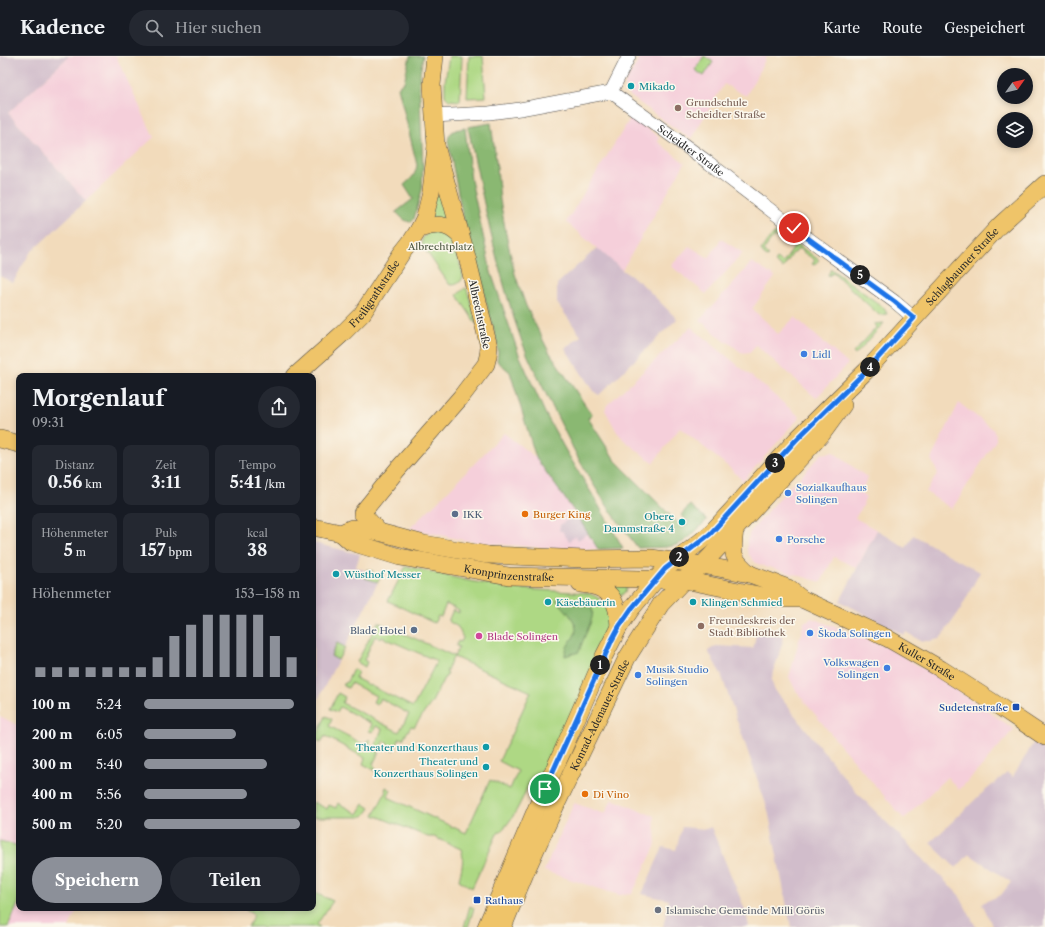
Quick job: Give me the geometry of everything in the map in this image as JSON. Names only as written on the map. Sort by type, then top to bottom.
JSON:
[{"type":"main road","points":[[435,56],[432,84],[436,146]]},
{"type":"main road","name":"Freiligrathstraße","points":[[298,373],[362,314],[419,229],[425,217],[431,192],[436,146]]},
{"type":"main road","name":"Albrechtstraße","points":[[341,533],[362,513],[397,470],[461,397],[486,364],[488,356],[489,347],[469,265],[436,146]]},
{"type":"main road","name":"Schlagbaumer Straße","points":[[677,571],[706,537],[796,440],[866,371],[999,226],[1045,184]]},
{"type":"main road","points":[[419,229],[432,225],[440,225],[450,228],[460,236]]},
{"type":"main road","name":"Schlagbaumer Straße","points":[[677,571],[735,529],[822,434],[866,371]]},
{"type":"main road","points":[[0,439],[16,443]]},
{"type":"main road","points":[[362,513],[379,532]]},
{"type":"main road","name":"Kronprinzenstraße","points":[[316,528],[341,533],[350,542],[400,557],[509,576],[677,571]]},
{"type":"main road","name":"Kronprinzenstraße","points":[[341,533],[352,528],[379,532],[404,539],[488,555],[584,559],[651,558],[677,571]]},
{"type":"main road","points":[[735,529],[733,553],[739,564],[750,574]]},
{"type":"main road","points":[[400,557],[404,539]]},
{"type":"main road","name":"Kuller Straße","points":[[677,571],[750,574],[788,588],[802,599],[886,638],[941,669],[991,700],[1045,737]]},
{"type":"main road","name":"Kuller Straße","points":[[677,571],[768,597],[802,599]]},
{"type":"main road","name":"Konrad-Adenauer-Straße","points":[[503,927],[526,871],[556,805],[627,658],[661,604],[677,571]]},
{"type":"main road","name":"Konrad-Adenauer-Straße","points":[[486,927],[543,793],[604,656],[619,627],[636,602],[677,571]]},
{"type":"main road","points":[[509,576],[538,583],[596,586],[609,594],[614,602],[618,614],[619,627]]},
{"type":"street","points":[[433,116],[489,113],[527,108],[611,92],[629,56]]},
{"type":"street","name":"Scheidter Straße","points":[[611,92],[709,163],[895,302],[914,318]]},
{"type":"shaded area","points":[[0,56],[69,56],[8,113],[86,201],[30,253],[13,283],[0,276]]},
{"type":"shaded area","points":[[69,56],[116,56],[154,137],[86,201],[8,113]]},
{"type":"shaded area","name":"Grundschule Scheidter Straße","points":[[641,56],[767,56],[746,96],[724,84],[691,139],[626,93],[626,81]]},
{"type":"shaded area","points":[[631,117],[659,137],[658,142],[685,163],[622,270],[566,222]]},
{"type":"shaded area","points":[[721,239],[743,253],[706,294],[671,266],[689,246],[709,258]]},
{"type":"shaded area","points":[[597,248],[622,270],[641,283],[677,319],[599,395],[593,391],[565,348],[581,336],[557,303],[557,284]]},
{"type":"shaded area","points":[[752,262],[775,277],[752,309],[778,334],[795,317],[848,364],[816,398],[756,345],[750,352],[742,353],[728,342],[727,343],[700,320]]},
{"type":"shaded area","points":[[691,327],[800,417],[743,481],[731,469],[680,428],[653,463],[624,440],[617,432],[605,410],[607,405]]},
{"type":"shaded area","points":[[959,403],[993,429],[996,440],[952,509],[926,492],[938,473],[931,459]]},
{"type":"shaded area","points":[[504,433],[536,458],[576,514],[598,549],[560,549],[483,543],[410,528]]},
{"type":"shaded area","points":[[833,452],[868,478],[860,493],[866,497],[863,503],[864,504],[855,518],[877,530],[857,568],[834,557],[821,582],[769,567],[768,568],[756,563],[749,555],[747,550],[747,540],[750,532],[821,454]]},
{"type":"shaded area","points":[[576,514],[588,533],[578,540],[576,536],[569,541],[562,531],[559,531],[560,525]]},
{"type":"shaded area","points":[[877,530],[906,548],[913,535],[980,572],[959,612],[939,639],[924,641],[919,640],[906,632],[904,635],[840,601]]},
{"type":"shaded area","points":[[316,544],[360,554],[356,567],[367,571],[365,578],[378,582],[316,703]]},
{"type":"shaded area","points":[[812,618],[886,647],[936,676],[1014,729],[959,790],[947,777],[904,819],[796,691],[789,677],[804,622]]},
{"type":"shaded area","points":[[758,627],[765,628],[767,633],[784,637],[772,677],[774,689],[855,791],[959,895],[976,927],[791,927],[768,810],[721,674],[708,651],[716,646],[753,648]]},
{"type":"shaded area","points":[[0,716],[16,724],[16,845],[0,841]]},
{"type":"shaded area","points":[[1034,742],[1045,750],[1045,927],[993,927],[982,903],[1001,895],[1011,882],[969,854],[956,868],[930,843],[980,795],[1007,773],[1013,777]]},
{"type":"shaded area","points":[[612,799],[654,816],[656,845],[632,894],[619,895],[544,871],[574,803],[605,814]]},
{"type":"shaded area","points":[[682,827],[706,829],[711,827],[746,912],[749,927],[663,927],[669,900],[642,894],[663,847],[676,850]]},
{"type":"shaded area","points":[[16,909],[16,911],[76,912],[69,927],[8,927]]},
{"type":"green space","points":[[410,56],[423,56],[419,80],[423,165],[422,190],[414,219],[409,222],[396,212],[413,199],[404,185],[413,176],[417,165],[398,87],[404,82]]},
{"type":"green space","points":[[449,56],[462,56],[460,101],[449,100],[445,96],[445,82]]},
{"type":"green space","points":[[469,56],[483,56],[486,97],[467,98]]},
{"type":"green space","points":[[704,56],[713,62],[704,76],[695,70]]},
{"type":"green space","points":[[491,123],[500,200],[507,239],[515,274],[526,306],[548,350],[592,415],[588,418],[615,460],[683,528],[689,522],[681,515],[690,505],[707,520],[685,541],[677,545],[638,548],[586,473],[528,357],[505,289],[485,208],[468,127]]},
{"type":"green space","points":[[465,128],[471,180],[491,272],[518,352],[545,413],[623,548],[598,549],[576,514],[536,458],[510,372],[497,361],[497,343],[462,213],[448,141],[451,133]]},
{"type":"green space","points":[[436,181],[450,222],[430,222]]},
{"type":"green space","name":"Albrechtplatz","points":[[433,230],[453,239],[463,275],[462,280],[454,285],[449,284],[422,245],[422,239],[428,232]]},
{"type":"green space","points":[[778,233],[783,234],[819,260],[814,265],[812,264],[815,260],[799,248],[795,253],[793,253],[783,268],[775,262],[777,259],[783,263],[795,246],[783,238],[781,240],[774,236],[763,251],[769,256],[767,257],[763,254],[761,250],[770,237]]},
{"type":"green space","points":[[831,269],[883,307],[887,314],[879,315],[833,272],[829,276],[828,275]]},
{"type":"green space","points":[[465,288],[467,289],[477,325],[457,295]]},
{"type":"green space","points":[[884,323],[855,355],[853,353],[877,327],[874,324]]},
{"type":"green space","points":[[406,566],[507,588],[587,593],[603,601],[610,612],[611,626],[541,786],[530,781],[508,824],[497,834],[472,888],[459,880],[463,860],[461,849],[434,837],[428,837],[374,815],[386,791],[386,787],[391,790],[388,797],[466,833],[490,780],[510,789],[518,771],[499,761],[531,692],[454,657],[459,647],[456,646],[458,641],[461,642],[463,638],[458,627],[448,621],[453,610],[459,613],[458,610],[446,604],[441,617],[438,616],[434,623],[388,601]]},
{"type":"green space","points":[[367,569],[373,571],[372,575],[380,578],[378,582],[365,578]]},
{"type":"green space","points":[[609,584],[627,585],[625,592],[619,597]]},
{"type":"green space","points":[[556,600],[581,601],[587,603],[592,609],[593,613],[591,622],[579,652],[565,656],[566,649],[576,630],[573,620]]},
{"type":"green space","points":[[378,622],[454,656],[446,672],[448,673],[432,702],[414,727],[411,726],[403,739],[400,738],[394,750],[385,740],[373,764],[376,771],[363,764],[365,758],[325,736],[321,742],[316,740],[326,716],[332,719],[329,726],[365,745],[369,739],[371,741],[368,746],[374,749],[382,729],[376,726],[373,732],[369,731],[372,724],[340,707],[337,712],[330,709],[338,693],[345,697],[342,703],[399,732],[409,714],[380,698],[377,704],[373,702],[376,696],[351,683],[348,688],[342,685],[347,682],[353,669],[358,672],[355,678],[413,707],[437,661],[382,637],[381,639],[375,636],[364,660],[367,662],[365,667],[357,662]]},
{"type":"green space","points":[[337,643],[345,647],[338,660],[331,656]]},
{"type":"green space","points":[[338,803],[358,814],[364,804],[370,808],[365,815],[360,817],[316,817],[316,804],[327,809],[329,805],[336,808]]},
{"type":"green space","points":[[0,841],[16,845],[16,909],[8,927],[0,927]]},
{"type":"green space","points":[[316,893],[333,901],[317,924],[320,927],[248,927],[254,915],[248,911],[316,911]]},
{"type":"green space","points":[[470,906],[474,908],[468,927],[464,927]]},
{"type":"place","name":"Mikado","points":[[631,86]]},
{"type":"place","name":"Grundschule Scheidter Straße","points":[[678,108]]},
{"type":"place","name":"Lidl","points":[[804,354]]},
{"type":"place","name":"Sozialkaufhaus Solingen","points":[[788,493]]},
{"type":"place","name":"IKK","points":[[455,514]]},
{"type":"place","name":"Burger King","points":[[525,514]]},
{"type":"place","name":"Obere Dammstraße 4","points":[[682,522]]},
{"type":"place","name":"Porsche","points":[[779,539]]},
{"type":"place","name":"Wüsthof Messer","points":[[336,574]]},
{"type":"place","name":"Käsebäuerin","points":[[548,602]]},
{"type":"place","name":"Klingen Schmied","points":[[693,602]]},
{"type":"place","name":"Freundeskreis der Stadt Bibliothek","points":[[701,626]]},
{"type":"place","name":"Blade Hotel","points":[[414,630]]},
{"type":"place","name":"Škoda Solingen","points":[[810,633]]},
{"type":"place","name":"Blade Solingen","points":[[479,636]]},
{"type":"place","name":"Volkswagen Solingen","points":[[887,668]]},
{"type":"place","name":"Musik Studio Solingen","points":[[638,675]]},
{"type":"place","name":"Sudetenstraße","points":[[1016,707]]},
{"type":"place","name":"Theater und Konzerthaus","points":[[486,747]]},
{"type":"place","name":"Theater und Konzerthaus Solingen","points":[[486,767]]},
{"type":"place","name":"Di Vino","points":[[585,794]]},
{"type":"place","name":"Rathaus","points":[[477,900]]},
{"type":"place","name":"Islamische Gemeinde Milli Görüs","points":[[658,910]]},
{"type":"route","points":[[545,789],[604,656],[619,627],[632,608],[665,569],[710,534],[796,440],[866,371],[914,318],[895,302],[794,228]]}]
